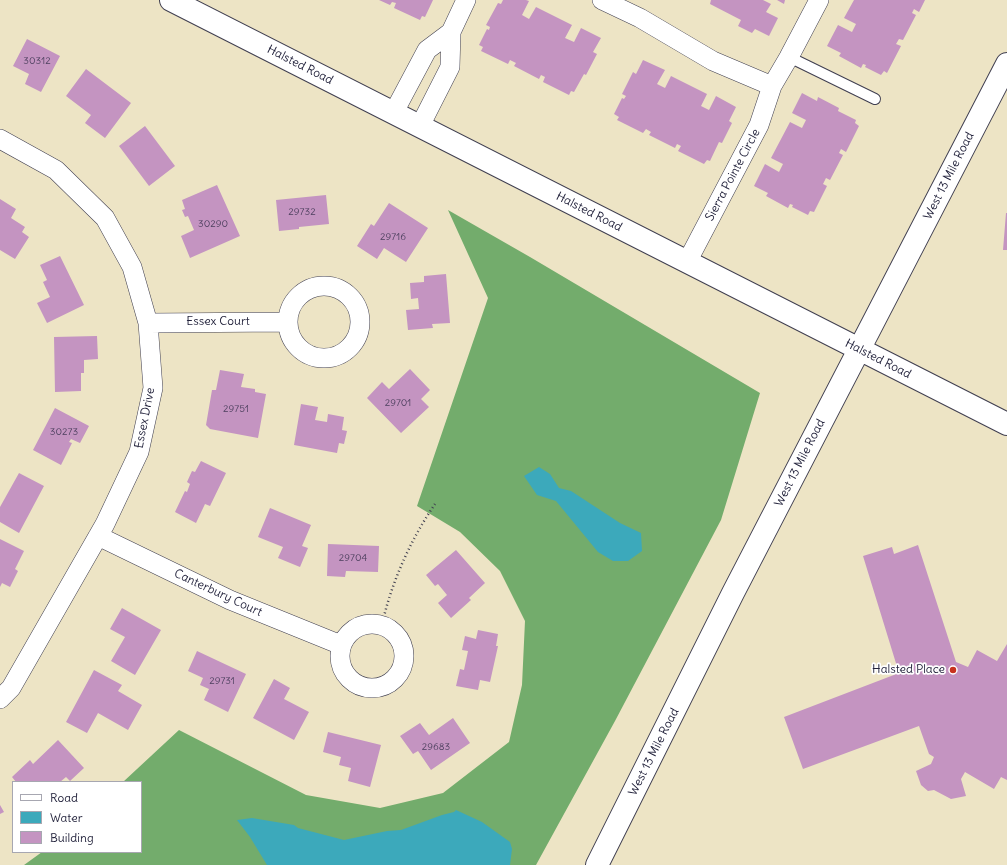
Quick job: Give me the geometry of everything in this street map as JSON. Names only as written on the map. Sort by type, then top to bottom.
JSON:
[{"type":"street","name":"Halsted Road","points":[[171,0],[1007,424]]},
{"type":"street","points":[[420,126],[450,67],[451,32],[466,0]]},
{"type":"street","points":[[602,0],[640,18],[713,61],[772,86]]},
{"type":"street","name":"Sierra Pointe Circle","points":[[687,262],[759,125],[772,86],[789,58],[819,0]]},
{"type":"street","points":[[394,112],[427,50],[451,32]]},
{"type":"street","name":"West 13 Mile Road","points":[[597,865],[733,593],[858,349],[1007,64]]},
{"type":"street","name":"Essex Drive","points":[[0,139],[56,170],[105,218],[132,267],[148,323],[153,388],[139,452],[98,536],[11,688],[0,699]]},
{"type":"street","name":"Essex Court","points":[[148,323],[288,322]]},
{"type":"street","name":"Canterbury Court","points":[[98,536],[230,600],[341,645]]},
{"type":"street","points":[[374,623],[382,625],[393,631],[400,639],[404,660],[401,670],[385,685],[375,688],[364,687],[355,683],[346,676],[341,666],[341,645],[346,636],[363,624],[374,623]]},
{"type":"lane","points":[[789,58],[875,99]]},
{"type":"path","points":[[382,625],[385,609],[412,541],[435,504]]},
{"type":"green space","points":[[448,210],[760,393],[721,520],[615,721],[536,865],[24,865],[41,853],[142,853],[142,781],[124,781],[179,730],[306,795],[380,808],[443,793],[509,742],[522,685],[525,621],[500,571],[460,532],[417,506],[488,298]]},
{"type":"water","points":[[539,467],[550,474],[559,488],[571,491],[620,523],[641,533],[642,551],[628,561],[613,561],[598,552],[556,501],[537,495],[524,476]]},
{"type":"water","points":[[456,810],[482,822],[510,842],[512,849],[510,865],[267,865],[250,837],[237,820],[252,818],[294,825],[298,828],[344,840],[387,831],[401,830]]},
{"type":"building","points":[[379,0],[433,0],[425,17],[422,16],[420,20],[394,8],[396,3],[392,2],[390,5]]},
{"type":"building","points":[[503,0],[529,1],[522,15],[529,19],[536,7],[572,25],[565,38],[574,42],[581,28],[601,38],[593,52],[597,54],[586,75],[584,74],[574,92],[571,91],[569,95],[543,82],[545,77],[541,75],[539,79],[514,66],[516,63],[510,60],[508,64],[481,51],[483,47],[479,45],[487,29],[489,30],[490,27],[486,25],[498,3],[501,4]]},
{"type":"building","points":[[711,0],[763,0],[771,4],[766,12],[778,18],[769,36],[755,29],[752,33],[738,26],[741,20],[710,4]]},
{"type":"building","points":[[777,0],[785,0],[784,4]]},
{"type":"building","points":[[854,0],[925,0],[919,12],[914,9],[912,13],[916,15],[903,40],[899,39],[896,44],[901,46],[887,73],[884,71],[881,75],[865,67],[866,65],[863,64],[861,68],[839,56],[841,53],[827,46],[838,25],[852,32],[856,24],[844,18]]},
{"type":"building","points":[[27,39],[60,56],[41,92],[25,84],[29,74],[13,66]]},
{"type":"building","points":[[643,60],[665,70],[657,84],[665,88],[671,76],[707,94],[701,106],[709,110],[716,96],[736,107],[729,121],[732,123],[722,143],[719,142],[710,161],[707,160],[704,164],[678,151],[681,146],[677,144],[675,148],[649,135],[651,132],[646,129],[643,133],[617,120],[619,117],[614,114],[622,98],[624,99],[626,96],[622,94],[633,72],[636,74]]},
{"type":"building","points":[[86,69],[131,103],[105,138],[85,123],[91,115],[66,96]]},
{"type":"building","points":[[802,93],[817,101],[818,97],[839,108],[838,111],[856,120],[855,123],[859,126],[846,152],[841,149],[839,153],[843,155],[830,180],[826,178],[823,184],[827,186],[814,212],[810,211],[808,215],[792,207],[793,205],[790,204],[788,208],[766,196],[768,193],[754,186],[765,164],[779,172],[783,164],[771,158],[790,122],[802,128],[806,120],[792,113]]},
{"type":"building","points":[[145,126],[175,166],[149,186],[119,146]]},
{"type":"building","points":[[217,185],[240,236],[190,258],[181,236],[194,230],[188,216],[185,217],[182,210],[185,209],[182,200]]},
{"type":"building","points":[[326,195],[329,224],[279,231],[276,200]]},
{"type":"building","points":[[0,199],[16,209],[11,218],[25,227],[22,232],[29,237],[15,259],[0,250]]},
{"type":"building","points":[[389,203],[428,228],[406,262],[384,248],[377,259],[357,246],[371,224],[374,226]]},
{"type":"building","points":[[1006,213],[1007,250],[1003,250]]},
{"type":"building","points":[[60,256],[84,305],[47,323],[37,303],[50,297],[43,282],[47,280],[40,265]]},
{"type":"building","points":[[446,274],[450,323],[432,324],[433,328],[408,330],[406,310],[419,309],[418,298],[411,299],[410,283],[424,282],[424,276]]},
{"type":"building","points":[[97,336],[98,359],[84,360],[84,373],[81,373],[81,391],[55,392],[54,337]]},
{"type":"building","points":[[410,369],[430,390],[421,399],[429,407],[401,433],[367,398],[382,382],[389,389]]},
{"type":"building","points":[[220,370],[244,374],[241,387],[255,389],[255,392],[266,394],[258,438],[210,429],[206,425],[212,390],[216,390]]},
{"type":"building","points":[[301,404],[318,407],[315,420],[327,422],[328,414],[344,417],[342,430],[347,431],[344,444],[339,443],[337,453],[294,445]]},
{"type":"building","points":[[55,408],[89,426],[80,443],[71,439],[69,442],[72,443],[61,465],[33,450]]},
{"type":"building","points":[[201,461],[226,473],[210,506],[205,504],[196,523],[175,512],[185,491],[187,492],[190,484],[187,482],[192,471],[195,472]]},
{"type":"building","points":[[19,473],[44,486],[19,533],[0,522],[0,507]]},
{"type":"building","points":[[270,508],[311,525],[302,546],[308,548],[300,567],[278,558],[283,547],[258,537]]},
{"type":"building","points":[[0,539],[24,551],[15,569],[18,571],[10,587],[2,583],[0,587]]},
{"type":"building","points":[[328,544],[379,546],[378,572],[346,571],[345,577],[327,576]]},
{"type":"building","name":"Halsted Place","points":[[918,545],[956,662],[968,667],[977,650],[997,661],[1007,644],[1007,780],[1001,777],[994,789],[965,772],[961,779],[966,796],[951,799],[934,790],[928,791],[921,785],[916,771],[931,764],[934,757],[929,754],[919,726],[803,769],[784,717],[899,673],[863,556],[892,547],[894,554]]},
{"type":"building","points":[[456,550],[485,583],[469,598],[471,600],[451,618],[438,603],[447,595],[438,584],[435,586],[426,575]]},
{"type":"building","points":[[122,608],[161,630],[135,675],[111,661],[125,637],[110,629]]},
{"type":"building","points":[[478,630],[498,634],[496,646],[498,646],[490,682],[480,680],[478,690],[456,686],[460,669],[464,670],[468,651],[462,650],[465,636],[476,639]]},
{"type":"building","points":[[197,651],[246,674],[228,712],[204,700],[209,689],[200,685],[203,678],[188,671]]},
{"type":"building","points":[[94,670],[122,685],[118,691],[142,705],[128,730],[98,713],[87,733],[66,722]]},
{"type":"building","points":[[274,679],[290,688],[284,699],[309,712],[294,740],[253,718]]},
{"type":"building","points":[[453,718],[470,743],[431,770],[418,751],[413,754],[400,736],[420,723],[429,735]]},
{"type":"building","points":[[328,732],[381,745],[370,787],[348,781],[351,768],[339,765],[341,757],[323,752]]},
{"type":"building","points":[[58,740],[84,768],[70,781],[66,777],[61,781],[15,781],[12,777],[30,760],[33,764]]},
{"type":"building","points":[[0,805],[4,812],[0,814]]},
{"type":"place","name":"Halsted Place","points":[[953,670]]}]
